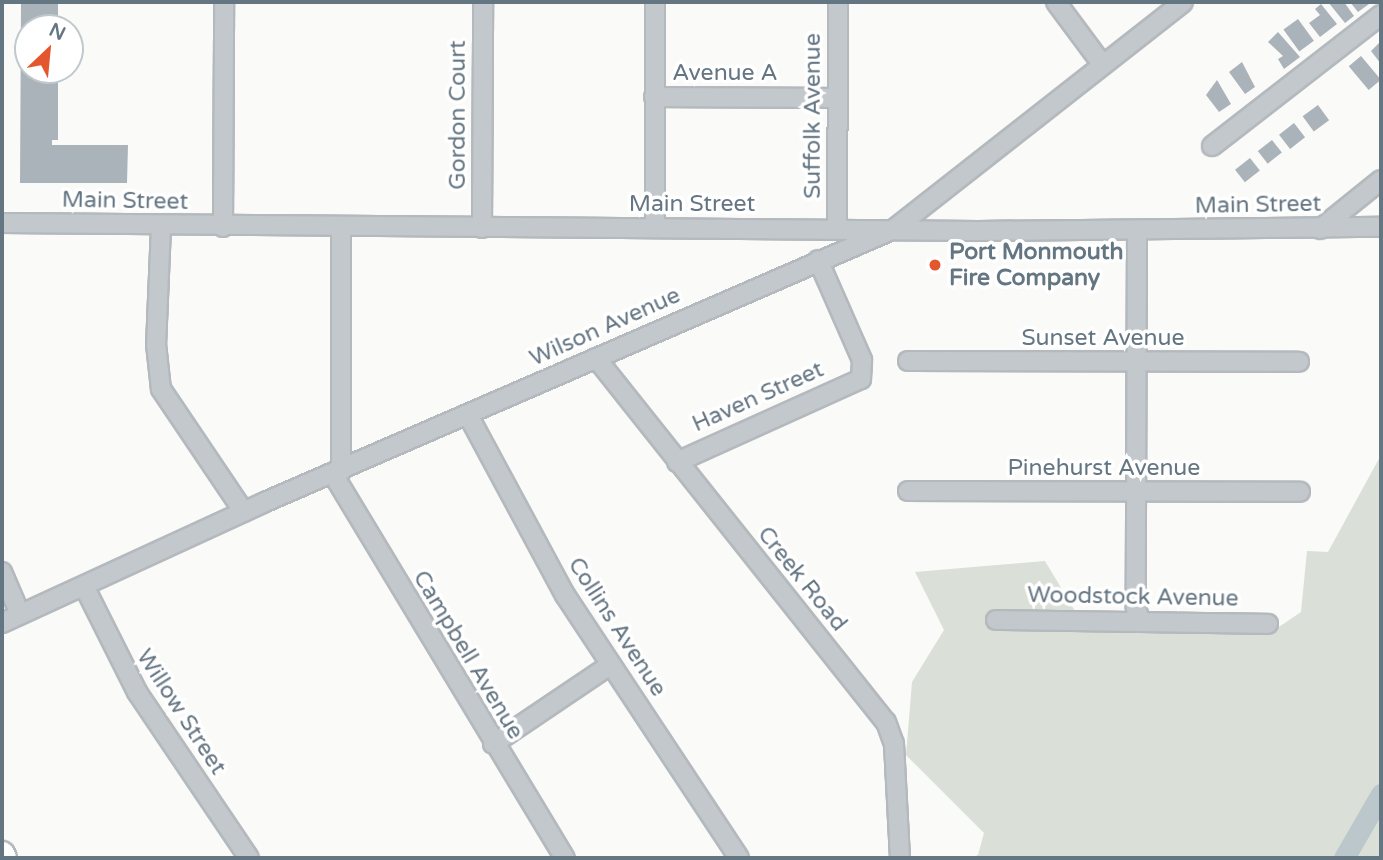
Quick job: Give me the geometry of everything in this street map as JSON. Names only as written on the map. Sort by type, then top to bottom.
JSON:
[{"type":"street","points":[[223,227],[225,2]]},
{"type":"street","name":"Gordon Court","points":[[482,228],[483,2]]},
{"type":"street","points":[[655,2],[655,228]]},
{"type":"street","name":"Suffolk Avenue","points":[[836,230],[838,2]]},
{"type":"street","points":[[1056,2],[1102,64]]},
{"type":"street","name":"Wilson Avenue","points":[[2,623],[244,512],[894,229],[1183,2]]},
{"type":"street","points":[[1212,146],[1381,15]]},
{"type":"street","name":"Avenue A","points":[[654,97],[838,98]]},
{"type":"street","points":[[1320,229],[1381,180]]},
{"type":"street","name":"Main Street","points":[[2,223],[160,227],[836,230],[1381,227]]},
{"type":"street","points":[[160,227],[156,344],[161,389],[244,512]]},
{"type":"street","points":[[337,472],[341,227]]},
{"type":"street","points":[[1136,230],[1136,609],[1140,619]]},
{"type":"street","name":"Haven Street","points":[[677,462],[861,379],[862,360],[818,260]]},
{"type":"street","name":"Creek Road","points":[[596,358],[886,722],[894,744],[900,858]]},
{"type":"street","name":"Sunset Avenue","points":[[908,362],[1299,362]]},
{"type":"street","name":"Collins Avenue","points":[[468,415],[565,595],[740,858]]},
{"type":"street","name":"Campbell Avenue","points":[[337,472],[493,744],[565,858]]},
{"type":"street","name":"Pinehurst Avenue","points":[[908,491],[1300,492]]},
{"type":"street","points":[[2,572],[20,614]]},
{"type":"street","name":"Willow Street","points":[[84,586],[137,692],[249,858]]},
{"type":"street","name":"Woodstock Avenue","points":[[996,620],[1140,619],[1268,624]]},
{"type":"street","points":[[493,744],[610,665]]},
{"type":"shaded area","points":[[1381,455],[1381,858],[971,858],[978,855],[984,833],[906,755],[912,682],[944,630],[915,572],[1045,561],[1084,626],[1267,635],[1301,612],[1307,551],[1328,552]]},
{"type":"building","points":[[21,2],[58,2],[58,14],[21,14]]},
{"type":"building","points":[[1328,2],[1344,2],[1354,16],[1345,23]]},
{"type":"building","points":[[1350,2],[1367,2],[1369,4],[1358,12]]},
{"type":"building","points":[[1321,4],[1337,24],[1320,37],[1309,23],[1320,15],[1315,9]]},
{"type":"building","points":[[1298,19],[1314,41],[1299,51],[1283,30]]},
{"type":"building","points":[[1278,32],[1300,57],[1284,69],[1278,59],[1283,56],[1268,42]]},
{"type":"building","points":[[1381,41],[1381,64],[1371,51]]},
{"type":"building","points":[[1361,56],[1381,80],[1369,90],[1349,66]]},
{"type":"building","points":[[1242,62],[1255,87],[1245,94],[1229,72]]},
{"type":"building","points":[[1217,80],[1231,104],[1219,112],[1206,95]]},
{"type":"building","points":[[21,84],[58,84],[58,140],[52,140],[52,145],[128,145],[127,183],[20,183]]},
{"type":"building","points":[[1318,105],[1329,120],[1314,132],[1303,116]]},
{"type":"building","points":[[1294,123],[1305,137],[1290,149],[1279,135]]},
{"type":"building","points":[[1272,140],[1282,153],[1268,164],[1258,151]]},
{"type":"building","points":[[1250,158],[1260,171],[1245,182],[1235,170]]},
{"type":"waterway","points":[[1344,858],[1381,794]]},
{"type":"place","name":"Port Monmouth Fire Company","points":[[935,265]]}]
